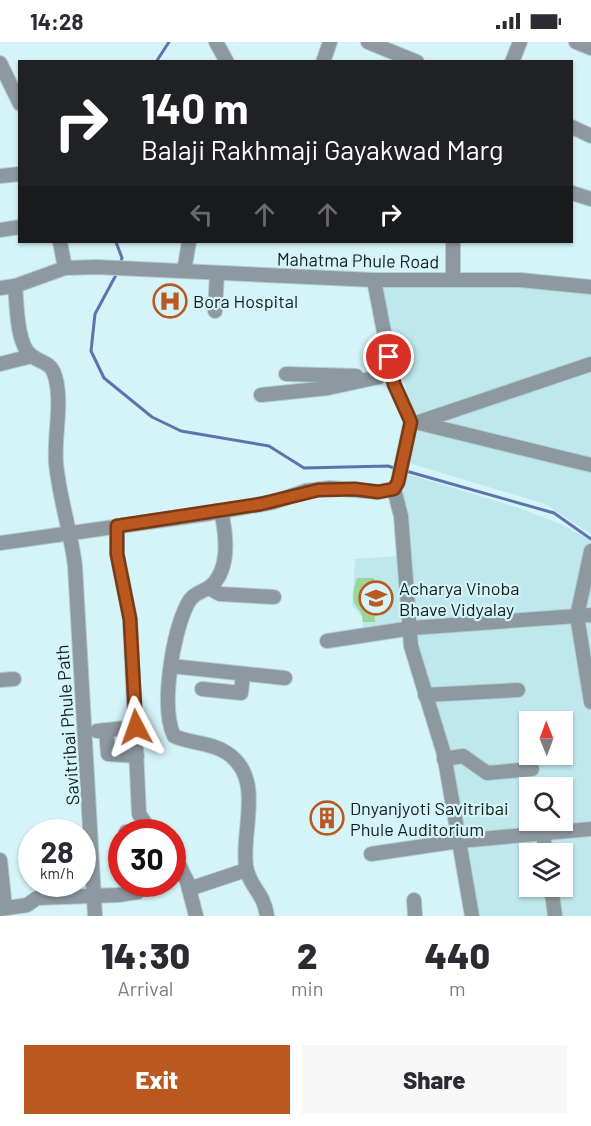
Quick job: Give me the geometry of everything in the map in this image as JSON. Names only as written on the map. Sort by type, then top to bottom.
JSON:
[{"type":"street","points":[[216,42],[226,60]]},
{"type":"street","points":[[324,60],[330,42]]},
{"type":"street","points":[[368,42],[412,60]]},
{"type":"street","points":[[513,60],[520,42]]},
{"type":"street","points":[[0,63],[5,83],[18,101]]},
{"type":"street","points":[[573,127],[591,136]]},
{"type":"street","points":[[0,176],[18,174]]},
{"type":"street","points":[[573,193],[591,199]]},
{"type":"street","points":[[0,230],[18,227]]},
{"type":"street","points":[[0,288],[15,286],[65,268],[60,243]]},
{"type":"street","points":[[184,272],[189,243]]},
{"type":"street","points":[[453,243],[453,280]]},
{"type":"street","name":"Mahatma Phule Road","points":[[65,268],[124,267],[184,272],[374,280],[520,280],[591,287]]},
{"type":"street","points":[[215,311],[217,273]]},
{"type":"street","points":[[374,280],[386,377],[415,422],[591,465]]},
{"type":"street","points":[[0,364],[32,356],[24,345],[19,326],[15,286]]},
{"type":"street","name":"Savitribai Phule Path","points":[[32,356],[43,360],[52,368],[57,381],[56,463],[71,533],[86,732],[87,819]]},
{"type":"street","points":[[415,422],[591,364]]},
{"type":"street","points":[[286,374],[386,377]]},
{"type":"street","points":[[261,395],[328,388],[386,377]]},
{"type":"street","points":[[415,422],[396,485],[415,664],[444,759],[472,916]]},
{"type":"street","points":[[0,543],[221,511],[322,489],[378,492],[396,485]]},
{"type":"street","points":[[221,511],[226,534],[226,548],[220,571],[209,588],[192,597],[186,606],[171,666],[168,712],[174,736],[214,746],[229,754],[242,769],[250,793],[245,854],[246,870],[254,887],[265,900],[267,916]]},
{"type":"street","points":[[117,526],[117,554],[130,619],[140,814],[143,819]]},
{"type":"street","points":[[591,551],[584,615],[591,702]]},
{"type":"street","points":[[209,588],[220,594],[274,597]]},
{"type":"street","points":[[327,640],[412,628],[584,615]]},
{"type":"street","points":[[171,666],[285,678]]},
{"type":"street","points":[[202,689],[241,693],[243,674]]},
{"type":"street","points":[[425,695],[518,690]]},
{"type":"street","points":[[86,732],[136,727]]},
{"type":"street","points":[[106,730],[108,754],[137,756]]},
{"type":"street","points":[[444,759],[464,756],[487,772],[532,769]]},
{"type":"street","points":[[371,854],[459,842],[591,829]]},
{"type":"street","points":[[543,834],[544,843]]},
{"type":"street","points":[[0,861],[3,908],[27,905],[38,898],[57,897]]},
{"type":"street","points":[[189,889],[246,870]]},
{"type":"street","points":[[186,882],[196,916]]},
{"type":"street","name":"Savitribai Phule Path","points":[[95,897],[95,916]]},
{"type":"street","points":[[552,897],[555,916]]},
{"type":"street","points":[[414,900],[415,916]]},
{"type":"shaded area","points":[[379,282],[509,283],[591,294],[591,534],[545,504],[406,462],[415,424]]},
{"type":"shaded area","points":[[404,473],[522,509],[563,525],[591,541],[591,916],[477,916],[424,680],[397,489]]},
{"type":"shaded area","name":"Acharya Vinoba Bhave Vidyalay","points":[[398,556],[401,631],[363,633],[362,617],[352,605],[355,559]]},
{"type":"green space","points":[[357,578],[374,578],[375,622],[363,622],[354,601]]},
{"type":"waterway","points":[[157,60],[169,42]]},
{"type":"waterway","points":[[116,243],[122,258],[120,264]]},
{"type":"waterway","points":[[117,273],[95,314],[91,351],[104,378],[152,417],[181,431],[269,446],[304,468],[388,466],[397,469]]},
{"type":"waterway","points":[[406,471],[554,513],[591,539]]},
{"type":"place","name":"Bora Hospital","points":[[170,301]]},
{"type":"place","name":"Acharya Vinoba Bhave Vidyalay","points":[[376,598]]},
{"type":"place","name":"Dnyanjyoti Savitribai Phule Auditorium","points":[[327,818]]},
{"type":"route","points":[[136,727],[130,619],[117,554],[117,526],[142,524],[274,502],[305,492],[330,488],[378,492],[394,489],[398,482],[411,422],[394,384],[389,357]]}]
